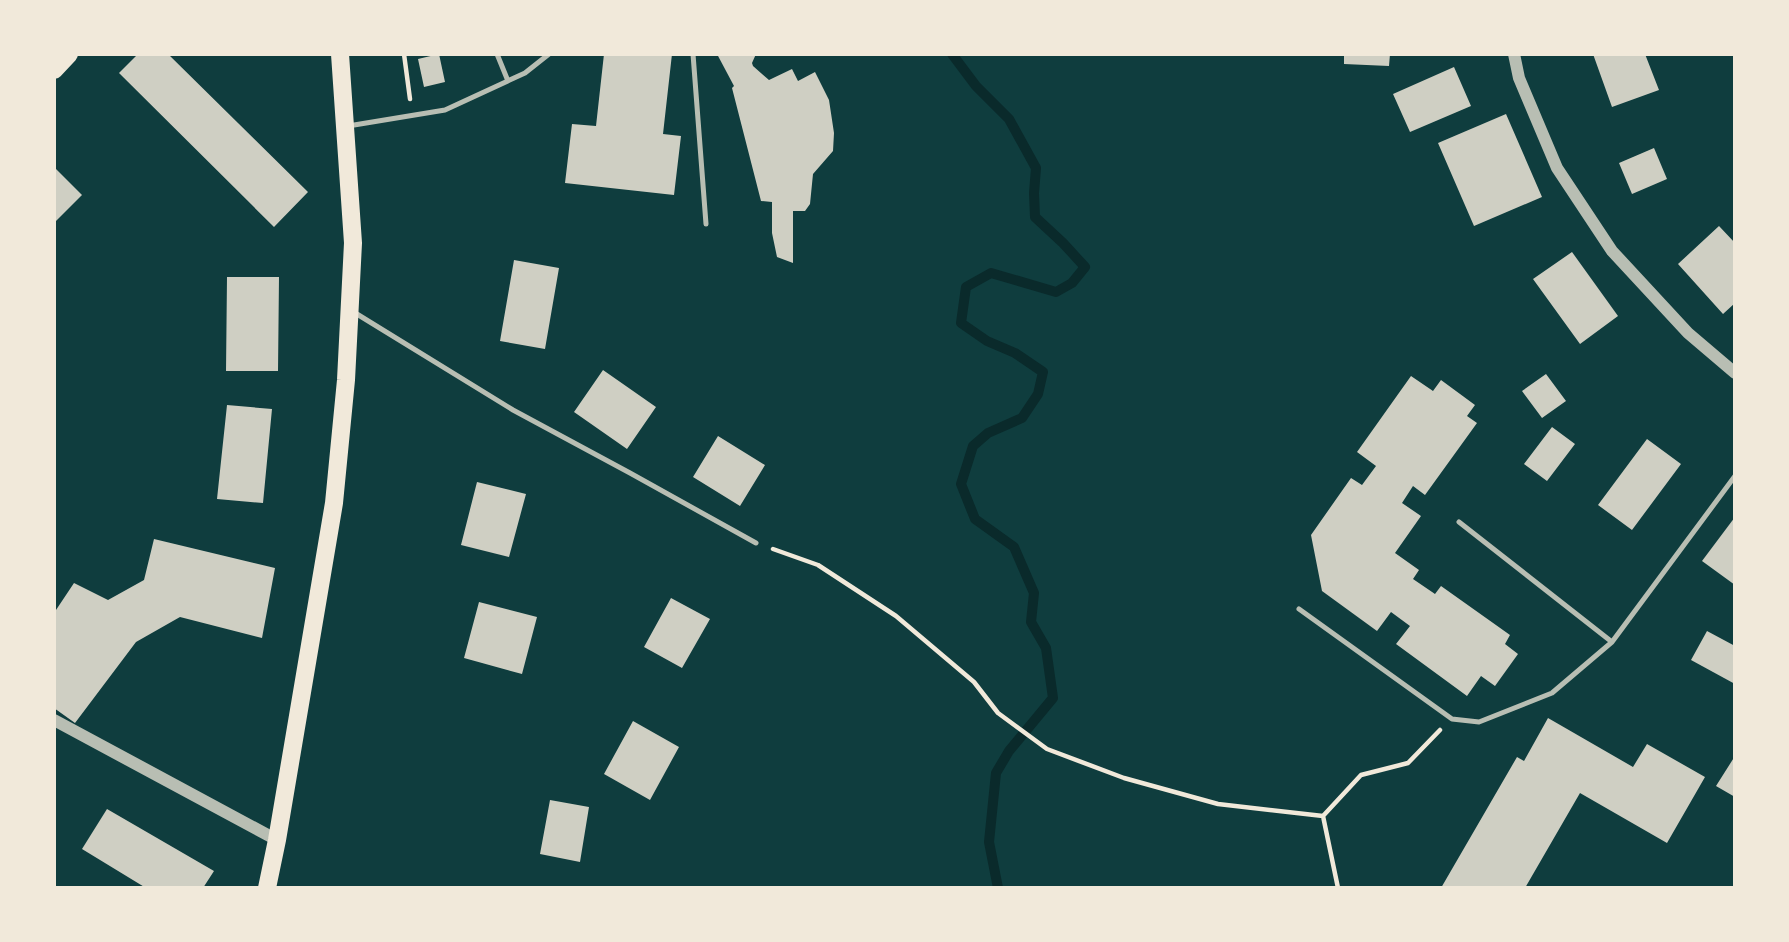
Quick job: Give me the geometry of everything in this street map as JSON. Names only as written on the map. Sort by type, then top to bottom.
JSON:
[{"type":"main road","points":[[54,70],[69,54]]},
{"type":"main road","points":[[267,888],[334,503],[346,380],[353,243],[340,54]]},
{"type":"street","points":[[1514,54],[1519,78],[1557,168],[1612,251],[1688,333],[1735,373]]},
{"type":"street","points":[[54,720],[277,840]]},
{"type":"lane","points":[[497,54],[508,80]]},
{"type":"lane","points":[[344,127],[445,110],[525,73],[549,54]]},
{"type":"lane","points":[[693,54],[706,224]]},
{"type":"lane","points":[[349,309],[513,410],[756,543]]},
{"type":"lane","points":[[1299,609],[1452,719],[1479,722],[1552,693],[1612,642],[1735,475]]},
{"type":"lane","points":[[1459,522],[1612,642]]},
{"type":"path","points":[[404,54],[412,116]]},
{"type":"path","points":[[756,543],[818,565],[896,616],[974,682],[998,713],[1047,749],[1124,778],[1217,804],[1323,816]]},
{"type":"path","points":[[1323,816],[1361,775],[1408,763],[1452,719]]},
{"type":"path","points":[[1323,816],[1338,888]]},
{"type":"building","points":[[138,54],[168,54],[308,192],[274,227],[119,73]]},
{"type":"building","points":[[439,54],[445,82],[424,87],[418,59]]},
{"type":"building","points":[[604,54],[672,54],[663,134],[681,136],[674,195],[565,183],[572,124],[596,126]]},
{"type":"building","points":[[717,54],[756,54],[753,66],[769,80],[792,69],[798,81],[815,72],[829,100],[834,133],[833,151],[813,174],[810,204],[805,211],[793,211],[793,263],[777,257],[772,233],[772,202],[761,201],[732,88],[734,86]]},
{"type":"building","points":[[1344,54],[1390,54],[1389,66],[1344,64]]},
{"type":"building","points":[[1593,54],[1645,54],[1659,90],[1612,107]]},
{"type":"building","points":[[1454,67],[1471,106],[1410,132],[1393,94]]},
{"type":"building","points":[[1506,114],[1542,197],[1474,226],[1438,143]]},
{"type":"building","points":[[1654,148],[1667,179],[1632,194],[1619,163]]},
{"type":"building","points":[[54,167],[82,195],[54,223]]},
{"type":"building","points":[[1719,226],[1735,243],[1735,303],[1723,314],[1678,264]]},
{"type":"building","points":[[1572,252],[1618,316],[1580,344],[1533,279]]},
{"type":"building","points":[[514,260],[559,268],[545,349],[500,341]]},
{"type":"building","points":[[227,277],[279,277],[278,371],[226,371]]},
{"type":"building","points":[[603,370],[656,407],[627,449],[574,412]]},
{"type":"building","points":[[1546,374],[1566,401],[1542,418],[1522,391]]},
{"type":"building","points":[[1411,376],[1433,391],[1441,380],[1475,405],[1467,416],[1477,423],[1425,495],[1413,486],[1402,503],[1421,516],[1395,553],[1419,570],[1413,579],[1435,594],[1441,586],[1510,635],[1505,644],[1518,654],[1495,686],[1481,676],[1467,696],[1396,644],[1410,626],[1391,612],[1377,631],[1322,591],[1311,535],[1351,478],[1362,485],[1376,466],[1357,452]]},
{"type":"building","points":[[227,405],[272,409],[263,503],[217,499]]},
{"type":"building","points":[[1552,427],[1575,444],[1547,481],[1524,464]]},
{"type":"building","points":[[718,436],[765,465],[740,506],[693,477]]},
{"type":"building","points":[[1647,439],[1681,464],[1632,530],[1598,505]]},
{"type":"building","points":[[477,482],[526,494],[509,557],[461,545]]},
{"type":"building","points":[[1735,517],[1735,585],[1702,561]]},
{"type":"building","points":[[154,539],[275,568],[262,638],[180,617],[136,642],[75,723],[54,708],[54,613],[74,583],[108,600],[144,580]]},
{"type":"building","points":[[671,598],[710,619],[682,668],[644,647]]},
{"type":"building","points":[[479,602],[537,617],[522,674],[464,658]]},
{"type":"building","points":[[1707,631],[1735,646],[1735,684],[1691,660]]},
{"type":"building","points":[[1548,718],[1633,767],[1647,744],[1705,777],[1667,843],[1580,793],[1525,888],[1441,888],[1517,757],[1524,761]]},
{"type":"building","points":[[633,721],[679,747],[650,800],[604,774]]},
{"type":"building","points":[[1735,756],[1735,797],[1716,786]]},
{"type":"building","points":[[550,800],[589,807],[580,862],[540,854]]},
{"type":"building","points":[[107,809],[214,871],[203,888],[146,888],[82,849]]},
{"type":"waterway","points":[[952,54],[976,86],[1009,119],[1036,168],[1035,217],[1085,267],[1072,283],[1056,292],[991,273],[966,287],[961,323],[987,341],[1015,353],[1043,372],[1038,394],[1022,418],[988,433],[973,446],[961,484],[975,519],[1014,547],[1034,593],[1031,622],[1046,648],[1053,698],[1009,751],[996,773],[989,842],[998,888]]}]
